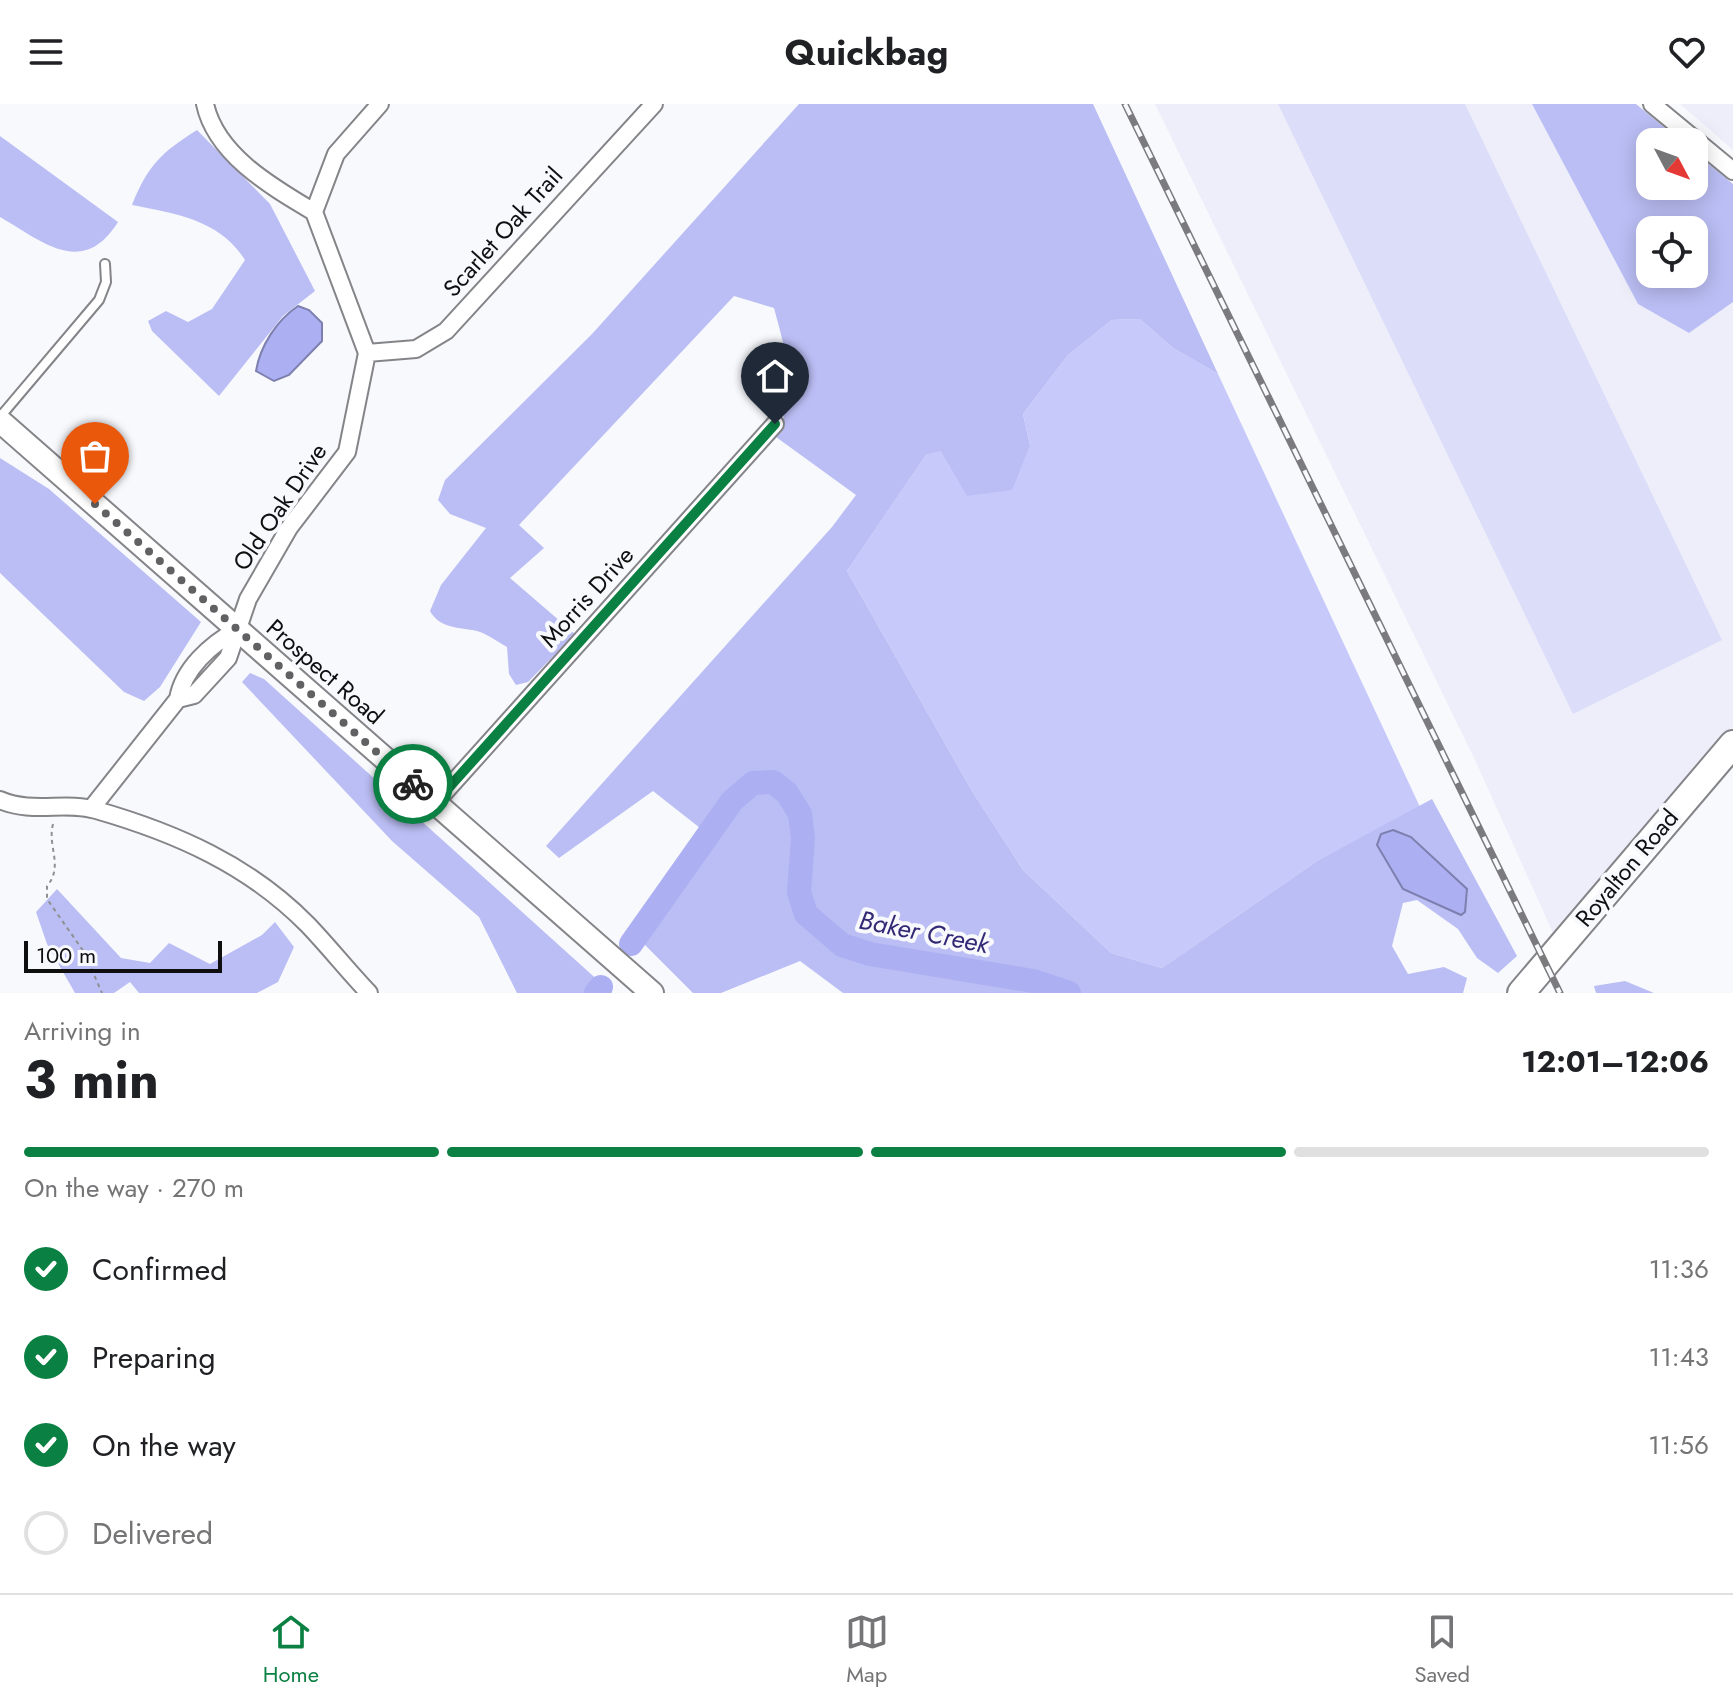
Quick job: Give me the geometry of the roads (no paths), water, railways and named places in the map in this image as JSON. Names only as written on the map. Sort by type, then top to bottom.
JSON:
[{"type":"main road","name":"Royalton Road","points":[[1521,993],[1733,744]]},
{"type":"street","points":[[205,104],[209,121],[227,147],[272,187],[314,212],[367,353]]},
{"type":"street","points":[[314,212],[336,154],[380,104]]},
{"type":"street","name":"Scarlet Oak Trail","points":[[367,353],[416,349],[446,331],[654,104]]},
{"type":"street","points":[[1652,104],[1733,171]]},
{"type":"street","name":"Old Oak Drive","points":[[237,630],[248,599],[289,528],[347,452],[367,353]]},
{"type":"street","name":"Prospect Road","points":[[0,419],[652,993]]},
{"type":"street","name":"Morris Drive","points":[[435,803],[775,424]]},
{"type":"street","points":[[91,809],[178,699],[181,682],[216,641],[237,630]]},
{"type":"street","points":[[0,800],[14,806],[43,809],[91,809],[189,841],[237,867],[308,925],[369,993]]},
{"type":"lane","points":[[0,419],[99,300],[106,282],[105,264]]},
{"type":"waterway","name":"Baker Creek","points":[[631,944],[732,801],[753,783],[773,782],[787,793],[800,814],[803,838],[799,892],[806,914],[842,945],[870,954],[1033,981],[1069,993]]},
{"type":"waterway","name":"Baker Creek","points":[[596,993],[601,987]]},
{"type":"railway","points":[[1125,104],[1560,993]]}]
